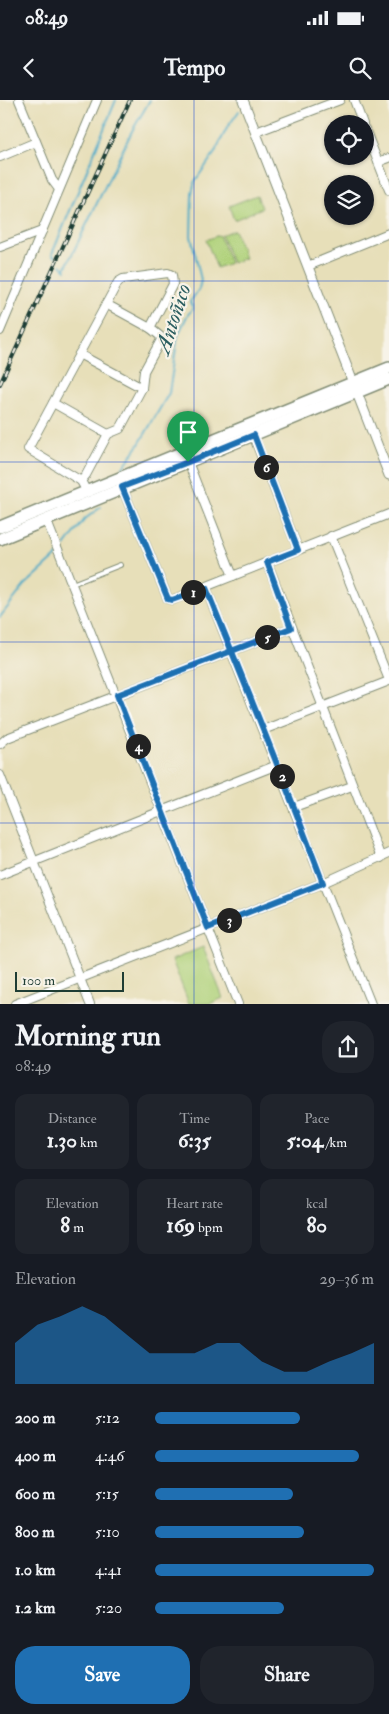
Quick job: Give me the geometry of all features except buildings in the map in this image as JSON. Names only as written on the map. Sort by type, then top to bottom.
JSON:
[{"type":"main road","points":[[0,539],[122,487],[254,435],[389,368]]},
{"type":"main road","points":[[0,527],[354,387],[389,379]]},
{"type":"street","points":[[19,100],[52,180],[58,188]]},
{"type":"street","points":[[0,331],[58,188],[97,100]]},
{"type":"street","points":[[243,100],[389,475]]},
{"type":"street","points":[[256,132],[340,100]]},
{"type":"street","points":[[354,100],[360,115]]},
{"type":"street","points":[[0,157],[36,142]]},
{"type":"street","points":[[374,152],[389,190]]},
{"type":"street","points":[[378,162],[389,158]]},
{"type":"street","points":[[0,247],[42,231]]},
{"type":"street","points":[[308,266],[389,233]]},
{"type":"street","points":[[104,485],[84,478],[28,449],[120,280],[168,273],[173,279],[173,284],[150,328]]},
{"type":"street","points":[[87,492],[84,478],[108,434],[120,429],[142,388],[144,370],[160,340],[160,336],[150,328],[106,304]]},
{"type":"street","points":[[79,354],[142,388]]},
{"type":"street","points":[[53,403],[108,434]]},
{"type":"street","points":[[254,435],[298,550]]},
{"type":"street","points":[[188,462],[233,576]]},
{"type":"street","points":[[122,487],[168,599],[172,600],[389,514]]},
{"type":"street","points":[[46,520],[163,810],[238,1004]]},
{"type":"street","points":[[263,730],[389,681],[331,536]]},
{"type":"street","points":[[267,562],[381,858]]},
{"type":"street","points":[[206,588],[371,1004]]},
{"type":"street","points":[[0,744],[7,738],[291,628]]},
{"type":"street","points":[[0,875],[277,765]]},
{"type":"street","points":[[0,775],[90,1004]]},
{"type":"street","points":[[294,807],[352,786]]},
{"type":"street","points":[[15,1004],[323,883],[389,853]]},
{"type":"lane","points":[[72,584],[120,565]]},
{"type":"green space","points":[[257,195],[262,208],[234,220],[229,206]]},
{"type":"green space","points":[[234,230],[245,258],[232,263],[221,235]]},
{"type":"green space","points":[[219,235],[230,263],[217,268],[206,240]]},
{"type":"green space","points":[[203,947],[223,998],[209,1004],[189,1004],[172,960]]},
{"type":"waterway","points":[[55,257],[52,254],[116,100]]},
{"type":"waterway","points":[[65,269],[132,131],[150,100]]},
{"type":"waterway","name":"Antoñico","points":[[119,473],[138,446],[169,393],[178,335],[193,308],[190,302],[199,289],[201,280],[191,236],[192,193],[195,181],[214,154],[227,128],[239,111]]},
{"type":"waterway","points":[[61,265],[66,270]]},
{"type":"waterway","name":"Antoñico","points":[[65,546],[85,519],[101,507]]},
{"type":"waterway","name":"Antoñico","points":[[0,617],[25,585],[57,556]]},
{"type":"railway","points":[[0,384],[130,100]]},
{"type":"route","points":[[188,462],[122,487],[168,599],[172,600],[206,588],[231,650],[294,807],[323,883],[208,928],[117,695],[231,650],[291,628],[267,562],[298,550],[254,435],[188,462]]}]
